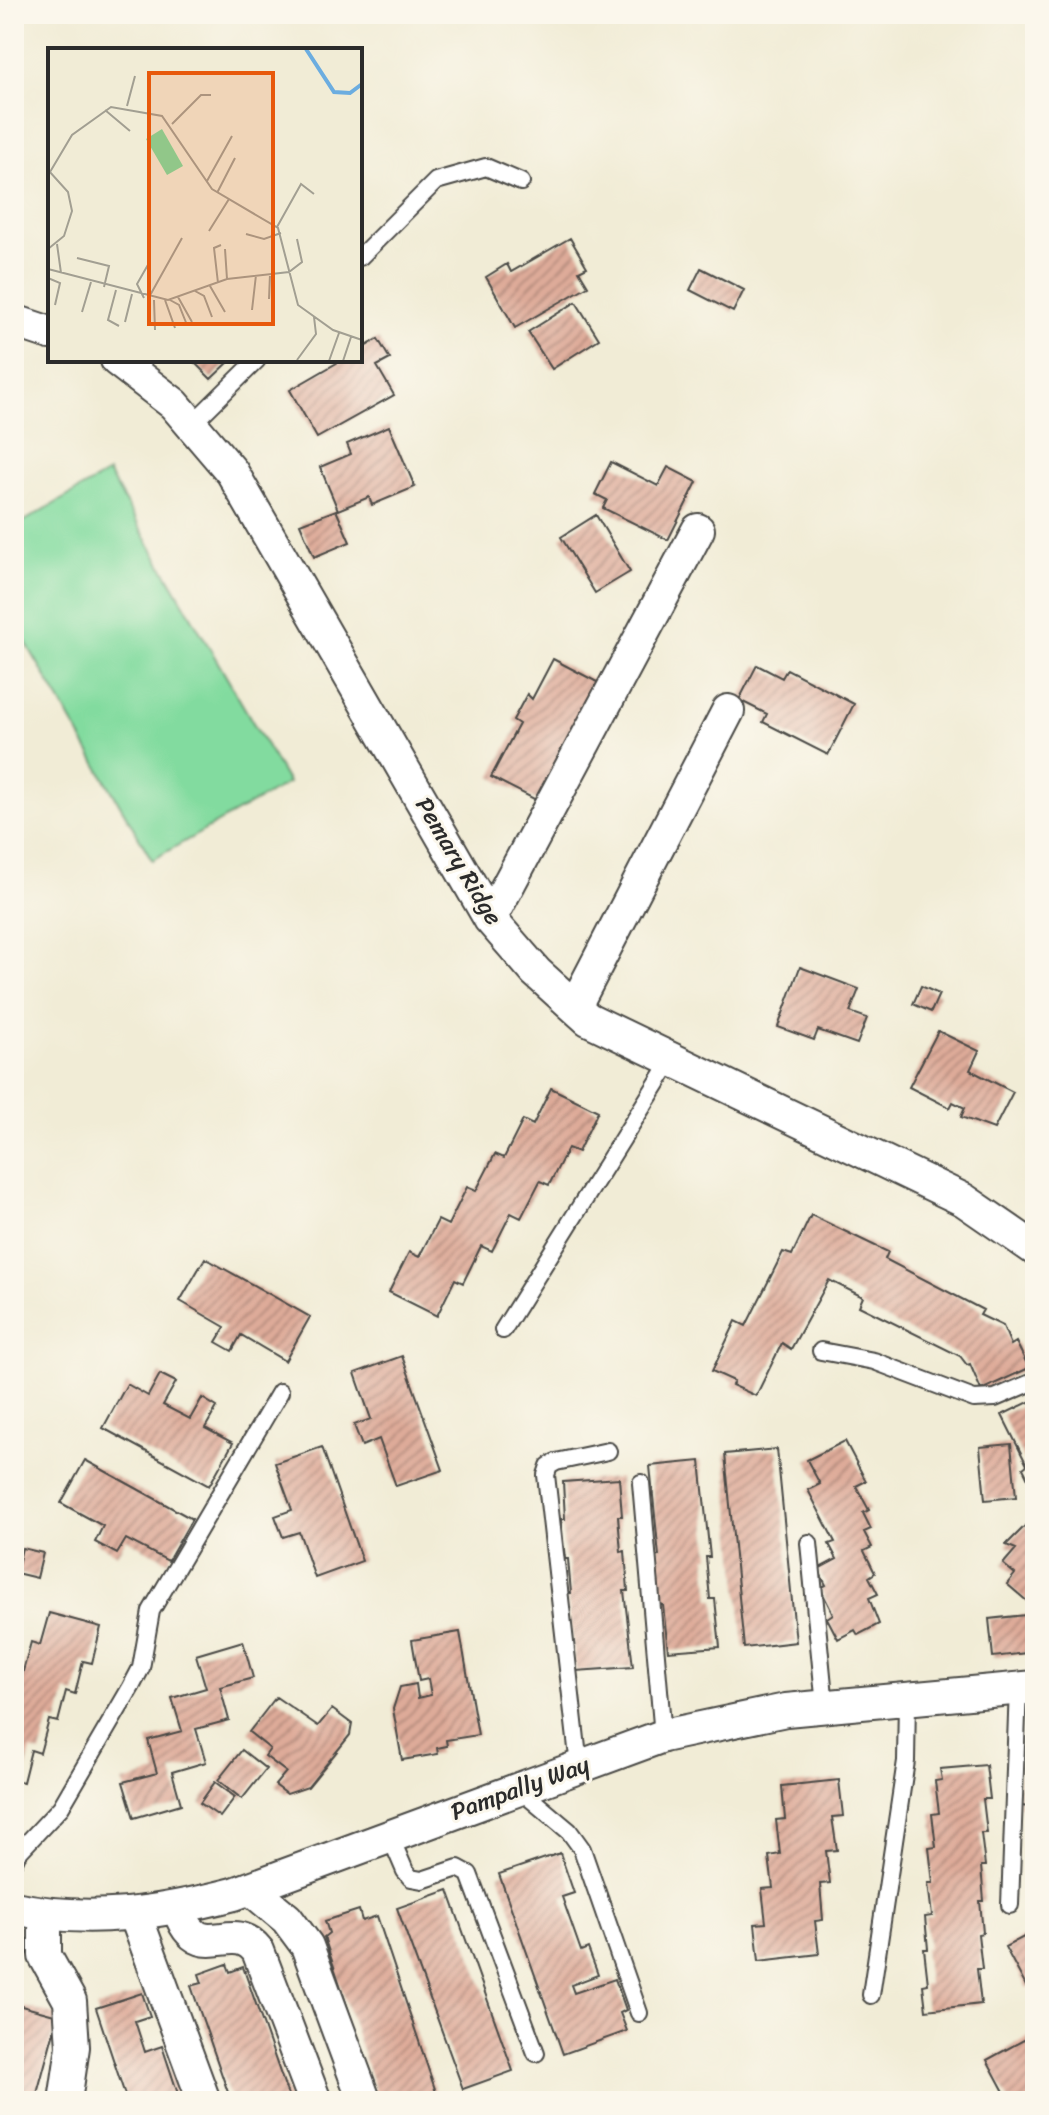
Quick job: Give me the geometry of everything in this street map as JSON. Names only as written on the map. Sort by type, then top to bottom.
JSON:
[{"type":"street","points":[[14,321],[48,332]]},
{"type":"street","name":"Pemary Ridge","points":[[120,362],[174,404],[232,472],[490,919],[536,972],[588,1019],[964,1200],[1035,1249]]},
{"type":"street","points":[[490,919],[698,530]]},
{"type":"street","points":[[575,1006],[728,711]]},
{"type":"street","name":"Pampally Way","points":[[30,1911],[135,1914],[178,1908],[250,1888],[663,1736],[774,1712],[1027,1687]]},
{"type":"street","points":[[250,1888],[287,1919],[307,1946],[363,2097]]},
{"type":"street","points":[[178,1908],[190,1932],[202,1939],[244,1938],[258,1951],[315,2101]]},
{"type":"street","points":[[30,1911],[45,1956],[70,2001],[73,2047],[65,2101]]},
{"type":"street","points":[[135,1914],[204,2101]]},
{"type":"lane","points":[[362,255],[436,181],[486,167],[521,182]]},
{"type":"lane","points":[[191,425],[255,362]]},
{"type":"lane","points":[[503,1330],[673,1058]]},
{"type":"lane","points":[[821,1351],[874,1361],[974,1399],[995,1398],[1035,1381]]},
{"type":"lane","points":[[14,1861],[61,1807],[123,1700],[141,1668],[151,1611],[280,1392]]},
{"type":"lane","points":[[579,1766],[546,1475],[549,1466],[556,1462],[608,1451]]},
{"type":"lane","points":[[641,1483],[663,1736]]},
{"type":"lane","points":[[809,1543],[825,1706]]},
{"type":"lane","points":[[1010,1905],[1027,1687]]},
{"type":"lane","points":[[871,1995],[906,1761],[907,1699]]},
{"type":"lane","points":[[519,1789],[569,1831],[582,1849],[639,2013]]},
{"type":"lane","points":[[390,1836],[411,1878],[422,1880],[458,1868],[469,1874],[536,2053]]},
{"type":"green space","points":[[108,473],[288,783],[152,860],[14,622],[14,527]]},
{"type":"building","points":[[14,174],[25,176],[20,196],[14,195]]},
{"type":"building","points":[[570,238],[587,267],[579,271],[588,286],[515,328],[486,277],[507,264],[511,272]]},
{"type":"building","points":[[701,268],[744,290],[733,312],[690,290]]},
{"type":"building","points":[[576,302],[599,339],[552,369],[528,332]]},
{"type":"building","points":[[378,339],[390,359],[377,366],[394,395],[317,438],[290,390],[339,362],[362,362],[362,349]]},
{"type":"building","points":[[194,362],[229,362],[211,379]]},
{"type":"building","points":[[389,426],[415,487],[372,505],[369,497],[338,510],[320,467],[351,454],[347,444]]},
{"type":"building","points":[[611,462],[658,486],[668,467],[697,482],[668,540],[603,508],[607,500],[595,494]]},
{"type":"building","points":[[336,510],[350,542],[314,557],[300,524]]},
{"type":"building","points":[[596,515],[630,572],[595,593],[561,537]]},
{"type":"building","points":[[553,659],[599,683],[538,801],[491,777],[519,724],[513,720],[527,694],[532,699]]},
{"type":"building","points":[[757,665],[782,678],[787,669],[854,704],[828,755],[763,722],[767,714],[739,700]]},
{"type":"building","points":[[800,967],[859,989],[850,1012],[867,1018],[857,1044],[818,1030],[814,1040],[778,1027]]},
{"type":"building","points":[[921,986],[939,994],[931,1012],[913,1004]]},
{"type":"building","points":[[938,1031],[979,1051],[970,1070],[1013,1092],[994,1129],[961,1117],[965,1108],[953,1102],[950,1108],[909,1087]]},
{"type":"building","points":[[551,1088],[598,1111],[578,1152],[568,1148],[549,1185],[540,1181],[521,1218],[511,1213],[492,1251],[481,1246],[463,1283],[455,1279],[437,1316],[389,1292],[409,1252],[419,1257],[438,1220],[448,1225],[467,1187],[476,1191],[495,1154],[504,1158],[523,1120],[533,1125]]},
{"type":"building","points":[[811,1215],[888,1252],[885,1259],[983,1310],[980,1315],[1003,1326],[1011,1345],[1016,1342],[1029,1368],[981,1390],[970,1364],[967,1365],[960,1356],[859,1306],[863,1297],[829,1280],[791,1349],[782,1343],[756,1396],[712,1371],[736,1321],[746,1326],[783,1252],[792,1255]]},
{"type":"building","points":[[205,1258],[310,1317],[285,1361],[241,1335],[232,1351],[216,1342],[225,1327],[180,1301]]},
{"type":"building","points":[[402,1356],[443,1470],[396,1486],[379,1439],[362,1446],[354,1425],[371,1419],[355,1373]]},
{"type":"building","points":[[160,1374],[176,1382],[163,1405],[190,1419],[202,1398],[217,1407],[205,1428],[233,1443],[209,1486],[103,1428],[127,1384],[148,1396]]},
{"type":"building","points":[[1035,1399],[1035,1493],[1023,1468],[1027,1465],[1002,1415]]},
{"type":"building","points":[[845,1441],[866,1481],[856,1486],[869,1510],[863,1513],[871,1529],[864,1532],[872,1547],[864,1551],[875,1573],[869,1577],[878,1594],[869,1598],[879,1624],[858,1635],[855,1630],[838,1639],[827,1618],[833,1614],[820,1588],[826,1585],[818,1569],[837,1559],[829,1544],[835,1542],[808,1490],[820,1484],[807,1460]]},
{"type":"building","points":[[1011,1444],[1016,1497],[985,1500],[980,1447]]},
{"type":"building","points":[[322,1447],[362,1561],[315,1578],[299,1532],[283,1537],[275,1516],[292,1510],[275,1463]]},
{"type":"building","points":[[777,1449],[796,1642],[744,1648],[725,1454]]},
{"type":"building","points":[[85,1460],[192,1519],[168,1561],[126,1539],[117,1554],[95,1542],[103,1526],[61,1503]]},
{"type":"building","points":[[700,1461],[710,1557],[706,1557],[710,1599],[715,1599],[720,1647],[668,1651],[663,1605],[658,1605],[654,1557],[659,1556],[650,1466]]},
{"type":"building","points":[[619,1478],[622,1516],[618,1516],[621,1552],[625,1551],[628,1591],[624,1591],[633,1667],[576,1671],[567,1593],[571,1593],[568,1559],[565,1559],[561,1519],[565,1519],[563,1482]]},
{"type":"building","points":[[1025,1526],[1035,1529],[1035,1608],[1007,1584],[1015,1574],[1003,1564],[1016,1549],[1006,1545]]},
{"type":"building","points":[[22,1548],[43,1553],[37,1578],[16,1573]]},
{"type":"building","points":[[49,1613],[101,1627],[92,1663],[83,1661],[75,1694],[66,1691],[58,1722],[49,1720],[40,1753],[31,1750],[23,1782],[14,1780],[14,1673],[22,1675],[31,1642],[40,1645]]},
{"type":"building","points":[[1035,1614],[1035,1652],[993,1657],[989,1619]]},
{"type":"building","points":[[460,1632],[478,1735],[446,1740],[447,1746],[437,1748],[438,1754],[402,1760],[393,1709],[400,1687],[416,1684],[418,1698],[431,1695],[428,1679],[419,1681],[412,1640]]},
{"type":"building","points":[[243,1641],[253,1678],[220,1687],[229,1720],[196,1729],[206,1762],[172,1772],[181,1804],[134,1818],[123,1782],[157,1773],[148,1740],[182,1731],[172,1698],[206,1688],[196,1655]]},
{"type":"building","points":[[276,1697],[318,1726],[332,1709],[352,1724],[350,1735],[308,1787],[287,1794],[275,1785],[286,1772],[265,1756],[270,1749],[249,1732]]},
{"type":"building","points":[[242,1750],[266,1769],[242,1799],[218,1780]]},
{"type":"building","points":[[1021,1758],[1035,1758],[1035,1807],[1019,1806]]},
{"type":"building","points":[[986,1765],[990,1799],[983,1799],[987,1833],[981,1833],[985,1866],[981,1866],[983,1933],[978,1934],[982,1969],[977,1969],[981,2004],[926,2010],[923,1985],[928,1984],[924,1949],[928,1949],[925,1917],[932,1916],[928,1883],[933,1883],[929,1848],[936,1847],[932,1814],[939,1813],[935,1781],[942,1780],[940,1769]]},
{"type":"building","points":[[839,1780],[843,1816],[832,1817],[837,1850],[826,1851],[830,1883],[820,1884],[823,1920],[815,1921],[819,1954],[759,1961],[755,1924],[766,1923],[762,1889],[773,1888],[769,1856],[780,1854],[776,1820],[785,1819],[782,1786]]},
{"type":"building","points":[[215,1782],[235,1797],[220,1817],[200,1803]]},
{"type":"building","points":[[560,1853],[574,1893],[562,1897],[581,1951],[588,1948],[598,1975],[571,1985],[574,1993],[615,1979],[626,2010],[620,2013],[627,2031],[563,2054],[499,1874]]},
{"type":"building","points":[[448,1890],[513,2071],[463,2089],[397,1908]]},
{"type":"building","points":[[359,1910],[362,1921],[377,1916],[439,2101],[379,2101],[324,1937],[329,1933],[325,1921]]},
{"type":"building","points":[[1035,1931],[1035,1984],[1027,1988],[1005,1947]]},
{"type":"building","points":[[227,1964],[230,1972],[243,1967],[290,2101],[231,2101],[191,1986],[202,1983],[199,1974]]},
{"type":"building","points":[[142,1993],[150,2016],[135,2021],[145,2052],[162,2046],[178,2094],[165,2101],[127,2101],[96,2008]]},
{"type":"building","points":[[14,2004],[58,2016],[35,2101],[14,2101]]},
{"type":"building","points":[[1031,2036],[1035,2044],[1035,2101],[1009,2101],[987,2060]]}]
